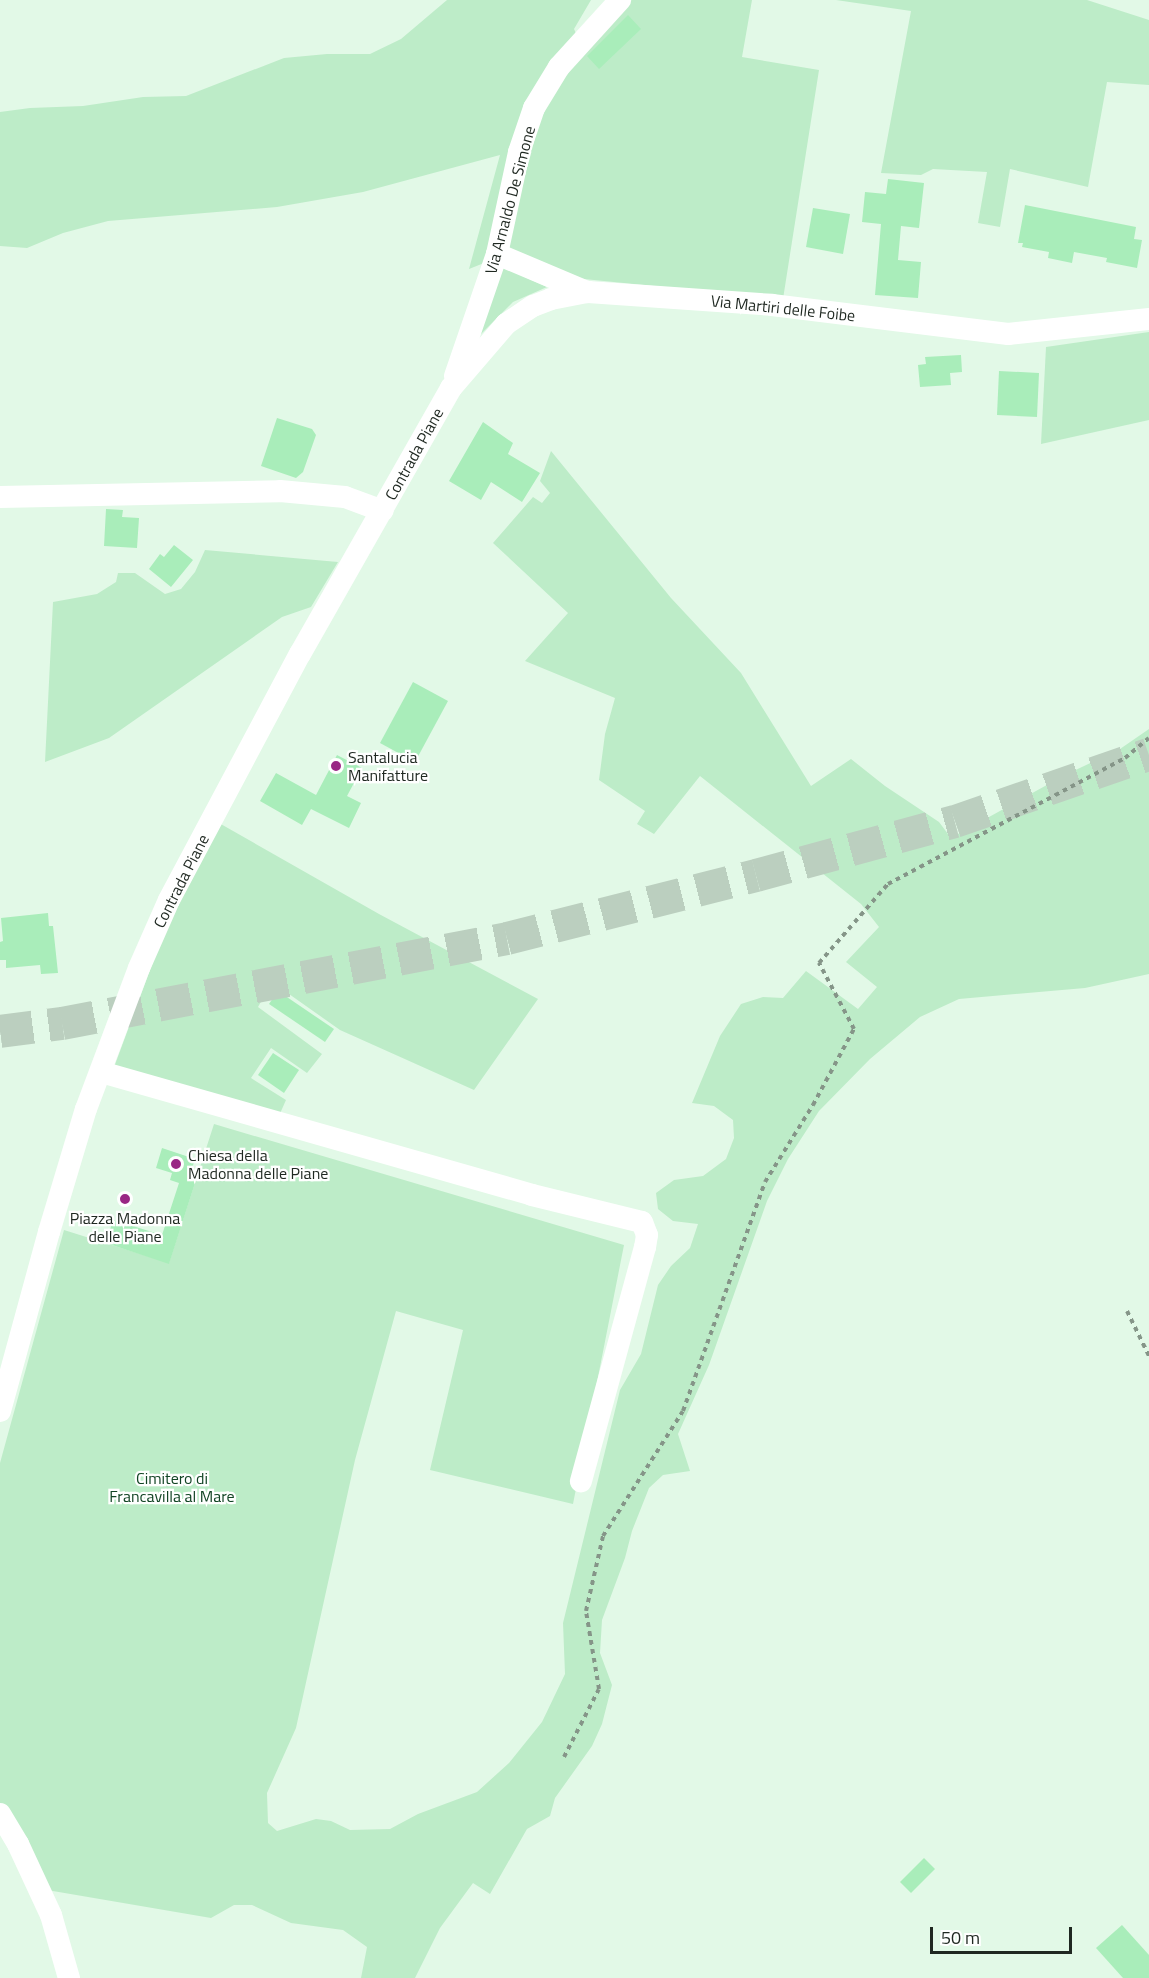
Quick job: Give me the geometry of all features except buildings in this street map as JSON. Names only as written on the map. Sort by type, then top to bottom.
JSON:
[{"type":"street","name":"Via Arnaldo De Simone","points":[[451,388],[497,254],[519,152],[534,108],[559,67],[620,0]]},
{"type":"street","points":[[497,254],[588,292]]},
{"type":"street","name":"Via Martiri delle Foibe","points":[[451,388],[490,340],[520,314],[551,299],[588,292],[772,305],[1008,334],[1149,319]]},
{"type":"street","name":"Contrada Piane","points":[[0,1411],[49,1232],[86,1109],[139,968],[169,900],[300,654],[451,388]]},
{"type":"street","points":[[0,497],[280,490],[345,497],[383,511]]},
{"type":"street","points":[[101,1072],[520,1192],[642,1222],[647,1235],[645,1247],[581,1481]]},
{"type":"street","points":[[0,1814],[18,1844],[51,1915],[69,1978]]},
{"type":"path","points":[[564,1757],[598,1689],[586,1611],[603,1536],[683,1411],[765,1182],[813,1106],[854,1029],[819,963],[888,884],[1125,758],[1149,738]]},
{"type":"path","points":[[1127,1311],[1149,1356]]},
{"type":"green space","points":[[447,0],[591,0],[574,29],[579,40],[627,0],[752,0],[742,57],[819,70],[783,299],[584,279],[489,261],[469,269],[500,155],[363,192],[277,207],[108,221],[63,233],[27,248],[0,246],[0,112],[30,108],[83,106],[143,97],[186,96],[284,58],[327,54],[370,54],[401,39]]},
{"type":"green space","points":[[836,0],[1087,0],[1149,20],[1149,85],[1107,82],[1088,187],[1010,169],[1000,227],[978,223],[987,172],[933,169],[921,175],[881,173],[911,11]]},
{"type":"green space","points":[[500,266],[547,287],[513,302],[480,335]]},
{"type":"green space","points":[[1149,332],[1149,420],[1041,444],[1046,347]]},
{"type":"green space","name":"Cimitero di Francavilla al Mare","points":[[551,451],[671,598],[741,673],[811,786],[851,759],[885,786],[939,822],[951,838],[1065,775],[1120,749],[1149,729],[1149,974],[1085,988],[959,999],[920,1017],[870,1059],[819,1111],[788,1159],[767,1201],[709,1365],[678,1434],[690,1471],[663,1475],[649,1488],[632,1531],[625,1558],[602,1620],[600,1653],[612,1685],[602,1724],[592,1746],[555,1798],[550,1816],[527,1829],[490,1894],[473,1883],[440,1928],[415,1978],[361,1978],[367,1947],[343,1930],[291,1923],[252,1905],[234,1905],[211,1918],[47,1890],[0,1805],[0,1463],[64,1230],[169,1263],[214,1124],[624,1245],[573,1504],[430,1470],[463,1330],[396,1311],[355,1460],[296,1728],[267,1793],[268,1823],[277,1831],[316,1819],[331,1821],[350,1830],[390,1829],[418,1814],[477,1792],[509,1763],[542,1722],[565,1674],[563,1623],[620,1390],[641,1354],[658,1285],[671,1266],[690,1248],[698,1224],[673,1221],[658,1209],[656,1193],[674,1180],[703,1176],[726,1159],[734,1138],[733,1120],[714,1106],[692,1103],[720,1036],[741,1004],[763,997],[783,998],[806,971],[858,1009],[877,987],[846,962],[879,927],[861,904],[700,776],[654,834],[637,824],[645,811],[599,780],[605,734],[615,698],[525,661],[568,613],[493,543],[533,497],[542,503],[550,493],[540,481]]},
{"type":"green space","points":[[205,550],[338,562],[311,607],[282,617],[109,738],[45,762],[53,602],[97,594],[116,582],[118,573],[135,573],[165,594],[181,589],[195,572]]},
{"type":"green space","points":[[219,823],[379,914],[538,999],[474,1090],[340,1030],[272,982],[258,1007],[322,1054],[307,1073],[271,1048],[251,1078],[286,1100],[278,1118],[113,1070],[163,935]]},
{"type":"tunnel","points":[[0,1031],[62,1023],[507,938],[756,875],[955,821],[1149,754]]},
{"type":"place","name":"Santalucia Manifatture","points":[[336,766]]},
{"type":"place","name":"Chiesa della Madonna delle Piane","points":[[176,1164]]},
{"type":"place","name":"Piazza Madonna delle Piane","points":[[125,1199]]}]
